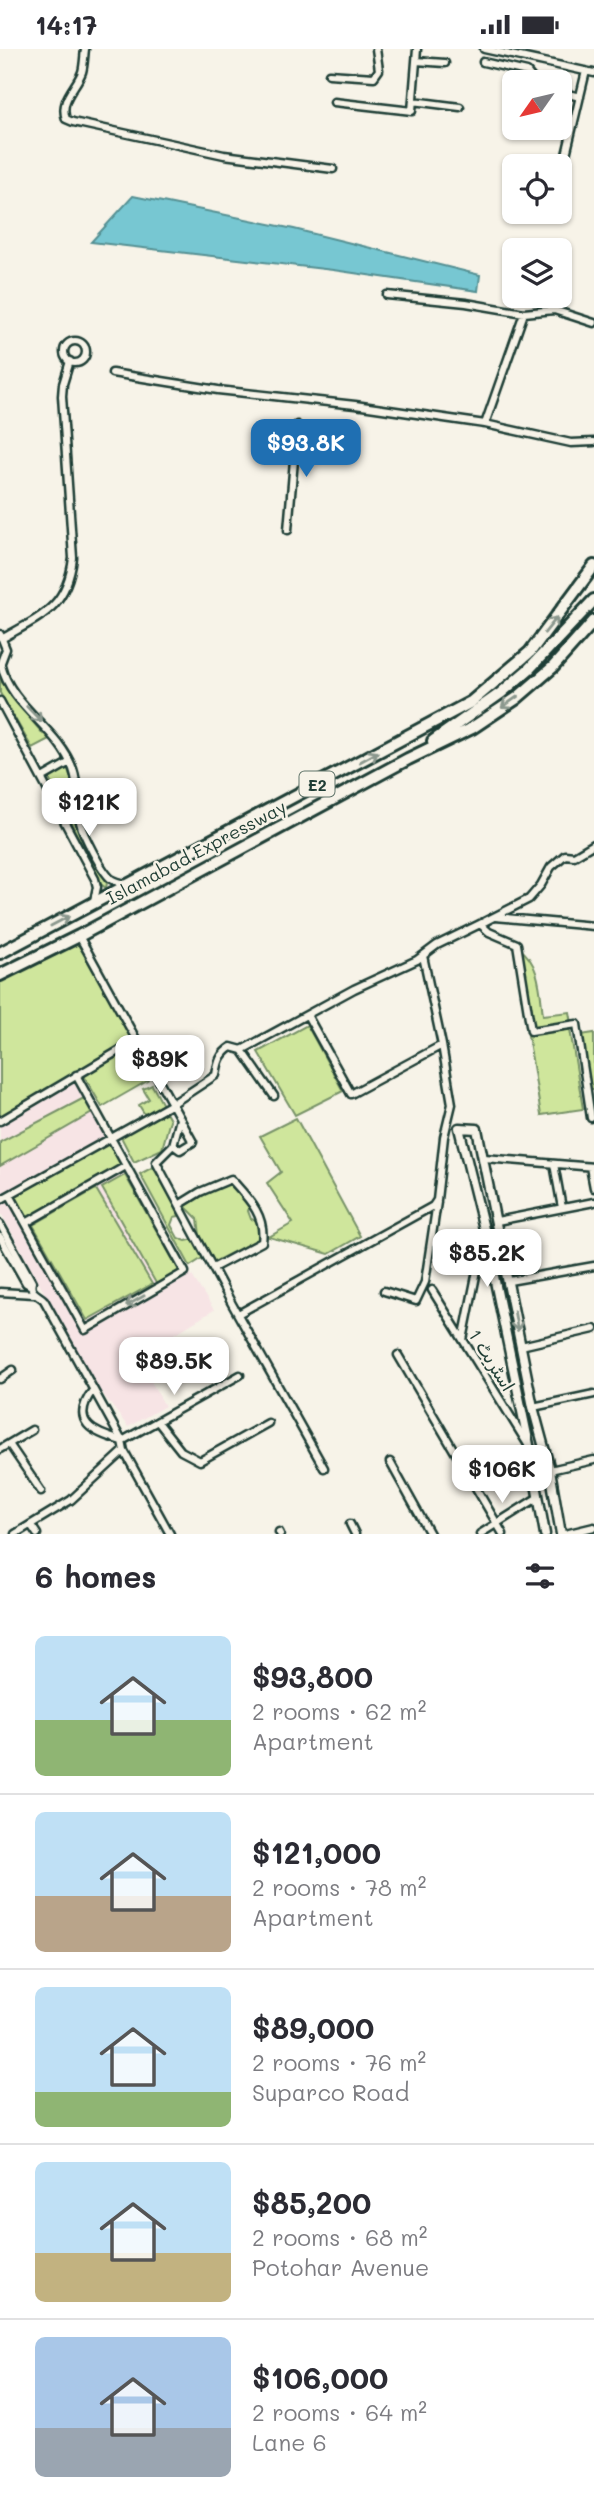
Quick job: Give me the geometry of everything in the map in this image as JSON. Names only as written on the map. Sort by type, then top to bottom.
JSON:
[{"type":"highway","name":"Islamabad Expressway","points":[[0,953],[471,702],[530,652],[594,566]]},
{"type":"highway","points":[[408,759],[529,669],[594,600]]},
{"type":"highway","points":[[408,759],[472,729],[517,698],[553,667],[594,621]]},
{"type":"highway","name":"Islamabad Expressway","points":[[0,975],[79,936],[408,759]]},
{"type":"street","points":[[85,49],[83,70],[65,102],[63,111],[66,119],[224,155],[333,169]]},
{"type":"street","points":[[329,74],[374,77],[379,71],[376,49]]},
{"type":"street","points":[[334,102],[412,111],[417,49]]},
{"type":"street","points":[[484,49],[508,51],[594,73]]},
{"type":"street","points":[[416,61],[445,63]]},
{"type":"street","points":[[482,62],[518,70]]},
{"type":"street","points":[[566,154],[586,71]]},
{"type":"street","points":[[572,95],[580,97]]},
{"type":"street","points":[[413,101],[460,107]]},
{"type":"street","points":[[387,295],[466,303],[524,313],[554,310],[594,323]]},
{"type":"street","points":[[485,424],[524,313]]},
{"type":"street","points":[[70,361],[62,384],[62,396],[73,558],[71,571],[64,592],[55,605],[37,619],[2,636],[6,649],[0,665],[6,683],[56,738],[70,762],[75,775],[80,822],[108,875],[114,881],[128,884]]},
{"type":"street","points":[[113,373],[485,424],[571,443],[594,442]]},
{"type":"street","points":[[288,530],[297,425]]},
{"type":"street","points":[[0,701],[95,879],[97,887],[93,903]]},
{"type":"street","points":[[42,778],[70,762]]},
{"type":"street","points":[[242,1050],[529,899],[551,867],[565,855],[574,856],[594,844]]},
{"type":"street","points":[[494,917],[594,926]]},
{"type":"street","points":[[480,925],[489,932],[517,944],[531,1031],[576,1024],[591,1118]]},
{"type":"street","points":[[79,936],[193,1142],[180,1150],[173,1145]]},
{"type":"street","points":[[384,1291],[415,1301],[425,1282],[438,1200],[444,1137],[452,1104],[423,955]]},
{"type":"street","points":[[307,1015],[351,1094],[442,1045]]},
{"type":"street","points":[[0,1121],[137,1039]]},
{"type":"street","points":[[0,1201],[172,1104],[216,1075],[223,1052],[232,1047],[242,1050],[274,1096]]},
{"type":"street","points":[[10,1195],[85,1330],[186,1272],[76,1075]]},
{"type":"street","points":[[180,1119],[173,1145],[156,1162],[324,1468]]},
{"type":"street","points":[[545,1534],[485,1233],[459,1128],[477,1129],[533,1407],[563,1534],[594,1527]]},
{"type":"street","points":[[484,1158],[592,1167],[594,1188]]},
{"type":"street","points":[[554,1164],[562,1208]]},
{"type":"street","points":[[26,1223],[127,1166]]},
{"type":"street","points":[[179,1205],[230,1179],[257,1209],[264,1231],[262,1242],[213,1268]]},
{"type":"street","points":[[238,1314],[433,1206],[438,1200]]},
{"type":"street","points":[[497,1221],[594,1202]]},
{"type":"street","points":[[0,1224],[32,1282],[32,1290]]},
{"type":"street","points":[[463,1340],[485,1233]]},
{"type":"street","points":[[0,1237],[26,1283],[44,1300],[170,1534]]},
{"type":"street","points":[[509,1281],[594,1266]]},
{"type":"street","points":[[0,1292],[32,1290]]},
{"type":"street","name":"اسٹریٹ 1","points":[[432,1290],[529,1445]]},
{"type":"street","points":[[521,1346],[594,1329]]},
{"type":"street","points":[[398,1355],[503,1534]]},
{"type":"street","points":[[0,1379],[13,1370]]},
{"type":"street","points":[[93,1390],[83,1408],[83,1417],[90,1428],[102,1436],[122,1441],[240,1375]]},
{"type":"street","points":[[533,1407],[594,1394]]},
{"type":"street","points":[[158,1422],[181,1451],[200,1461],[268,1423]]},
{"type":"street","points":[[0,1449],[32,1430]]},
{"type":"street","points":[[9,1444],[41,1491]]},
{"type":"street","points":[[15,1534],[71,1500],[124,1451]]},
{"type":"street","points":[[550,1470],[594,1460]]},
{"type":"street","points":[[390,1462],[430,1534]]},
{"type":"street","points":[[480,1534],[537,1498]]},
{"type":"street","points":[[350,1524],[355,1534]]},
{"type":"street","points":[[31,1525],[37,1534]]},
{"type":"shaded area","points":[[78,1081],[185,1272],[187,1268],[214,1310],[137,1357],[165,1406],[128,1427],[90,1377],[0,1211],[0,1123]]},
{"type":"green space","points":[[0,680],[43,734],[47,731],[51,738],[32,748],[0,693]]},
{"type":"green space","points":[[67,767],[72,781],[77,825],[107,883],[106,888],[102,885],[50,781],[50,777]]},
{"type":"green space","points":[[74,938],[137,1040],[0,1120],[0,978]]},
{"type":"green space","points":[[519,948],[535,969],[543,1015],[570,1012],[572,1023],[533,1028]]},
{"type":"green space","points":[[307,1025],[343,1091],[295,1115],[258,1052]]},
{"type":"green space","points":[[570,1029],[583,1109],[541,1115],[528,1035]]},
{"type":"green space","points":[[594,1033],[594,1089],[591,1089],[581,1035]]},
{"type":"green space","points":[[131,1048],[149,1080],[102,1107],[83,1074]]},
{"type":"green space","points":[[152,1085],[163,1105],[145,1115],[139,1105],[149,1099],[143,1089]]},
{"type":"green space","points":[[86,1097],[92,1113],[0,1166],[0,1142]]},
{"type":"green space","points":[[165,1111],[170,1120],[162,1149],[134,1162],[120,1135]]},
{"type":"green space","points":[[296,1118],[360,1236],[329,1254],[269,1237],[293,1223],[267,1183],[281,1172],[260,1136]]},
{"type":"green space","points":[[109,1142],[122,1164],[27,1218],[15,1194]]},
{"type":"green space","points":[[153,1167],[176,1207],[179,1216],[174,1217],[171,1225],[178,1238],[186,1241],[195,1239],[204,1257],[190,1266],[140,1174]]},
{"type":"green space","points":[[125,1175],[180,1272],[157,1285],[102,1188]]},
{"type":"green space","points":[[227,1182],[250,1205],[248,1211],[251,1219],[258,1221],[260,1238],[214,1262],[200,1235],[198,1219],[185,1206]]},
{"type":"green space","points":[[96,1189],[152,1284],[87,1320],[33,1225]]},
{"type":"water","points":[[133,196],[294,229],[480,275],[478,291],[333,270],[91,242]]}]
